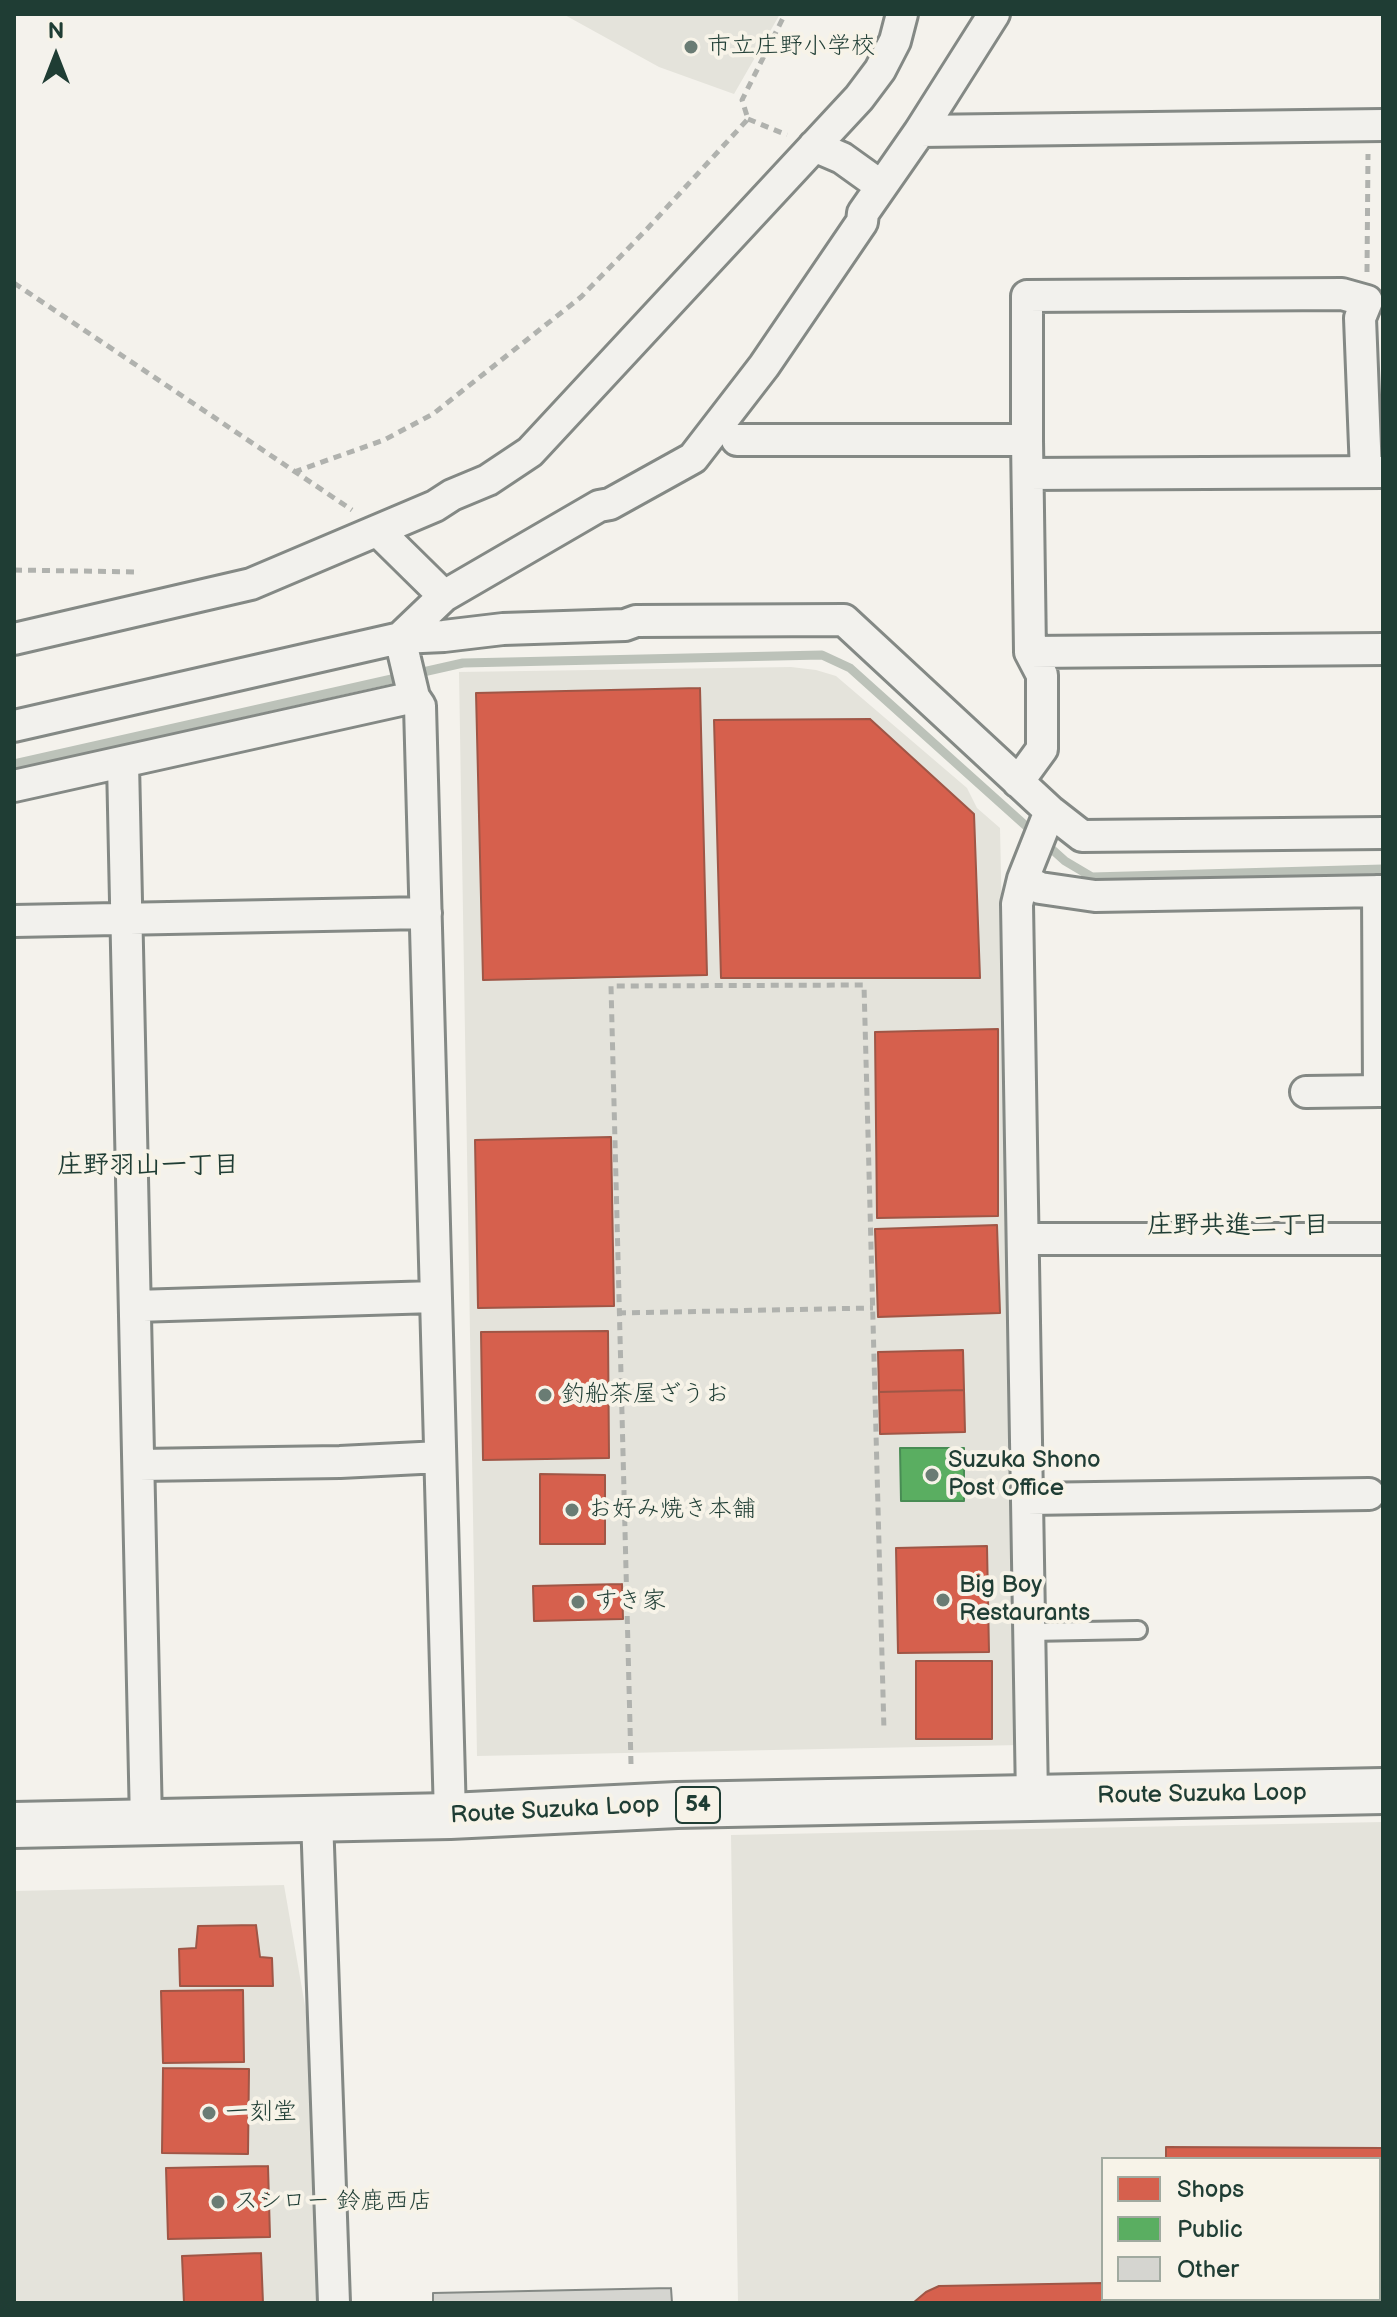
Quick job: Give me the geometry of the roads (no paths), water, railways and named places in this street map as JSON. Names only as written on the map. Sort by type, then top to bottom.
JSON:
[{"type":"main road","name":"Route Suzuka Loop","points":[[14,1825],[450,1816],[677,1805],[1383,1791]]},
{"type":"street","points":[[14,639],[251,584],[367,522],[488,480],[530,452],[859,98],[880,70],[895,41],[902,14]]},
{"type":"street","points":[[401,643],[444,596],[599,506],[610,504],[693,458],[764,366],[862,222],[863,213],[920,131],[994,14]]},
{"type":"street","points":[[920,131],[1375,125]]},
{"type":"street","points":[[814,146],[842,158],[881,186]]},
{"type":"street","points":[[1018,782],[1042,749],[1042,675],[1030,652],[1027,440],[1027,296],[1342,294],[1375,301],[1360,318],[1378,473],[1028,474]]},
{"type":"street","points":[[737,440],[1027,440]]},
{"type":"street","points":[[367,522],[444,596]]},
{"type":"street","points":[[14,726],[444,636],[503,629],[625,625],[636,621],[844,620],[1018,782],[1082,836],[1383,833]]},
{"type":"street","points":[[401,643],[414,697],[420,706],[450,1816]]},
{"type":"street","points":[[1030,652],[1383,649]]},
{"type":"street","points":[[14,786],[414,697]]},
{"type":"street","points":[[123,763],[146,1822]]},
{"type":"street","points":[[1032,1798],[1017,904],[1023,879],[1050,811]]},
{"type":"street","points":[[1023,879],[1040,888],[1095,896],[1381,891],[1381,1091],[1306,1092]]},
{"type":"street","points":[[14,921],[426,913]]},
{"type":"street","points":[[1023,1239],[1383,1239]]},
{"type":"street","points":[[135,1306],[435,1297]]},
{"type":"street","points":[[139,1465],[440,1457]]},
{"type":"street","points":[[1027,1499],[1369,1494]]},
{"type":"street","points":[[317,1818],[334,2303]]},
{"type":"lane","points":[[1029,1632],[1138,1630]]},
{"type":"waterway","points":[[14,764],[463,663],[822,655],[850,668],[1065,861],[1092,877],[1383,869]]},
{"type":"place","name":"市立庄野小学校","points":[[691,47]]},
{"type":"place","name":"釣船茶屋ざうお","points":[[545,1395]]},
{"type":"place","name":"Suzuka Shono Post Office","points":[[932,1475]]},
{"type":"place","name":"お好み焼き本舗","points":[[572,1510]]},
{"type":"place","name":"Big Boy Restaurants","points":[[943,1600]]},
{"type":"place","name":"すき家","points":[[578,1602]]},
{"type":"place","name":"一刻堂","points":[[209,2113]]},
{"type":"place","name":"スシロー 鈴鹿西店","points":[[218,2202]]},
{"type":"district","name":"庄野羽山一丁目","points":[[148,1166]]},
{"type":"district","name":"庄野共進二丁目","points":[[1238,1226]]}]
